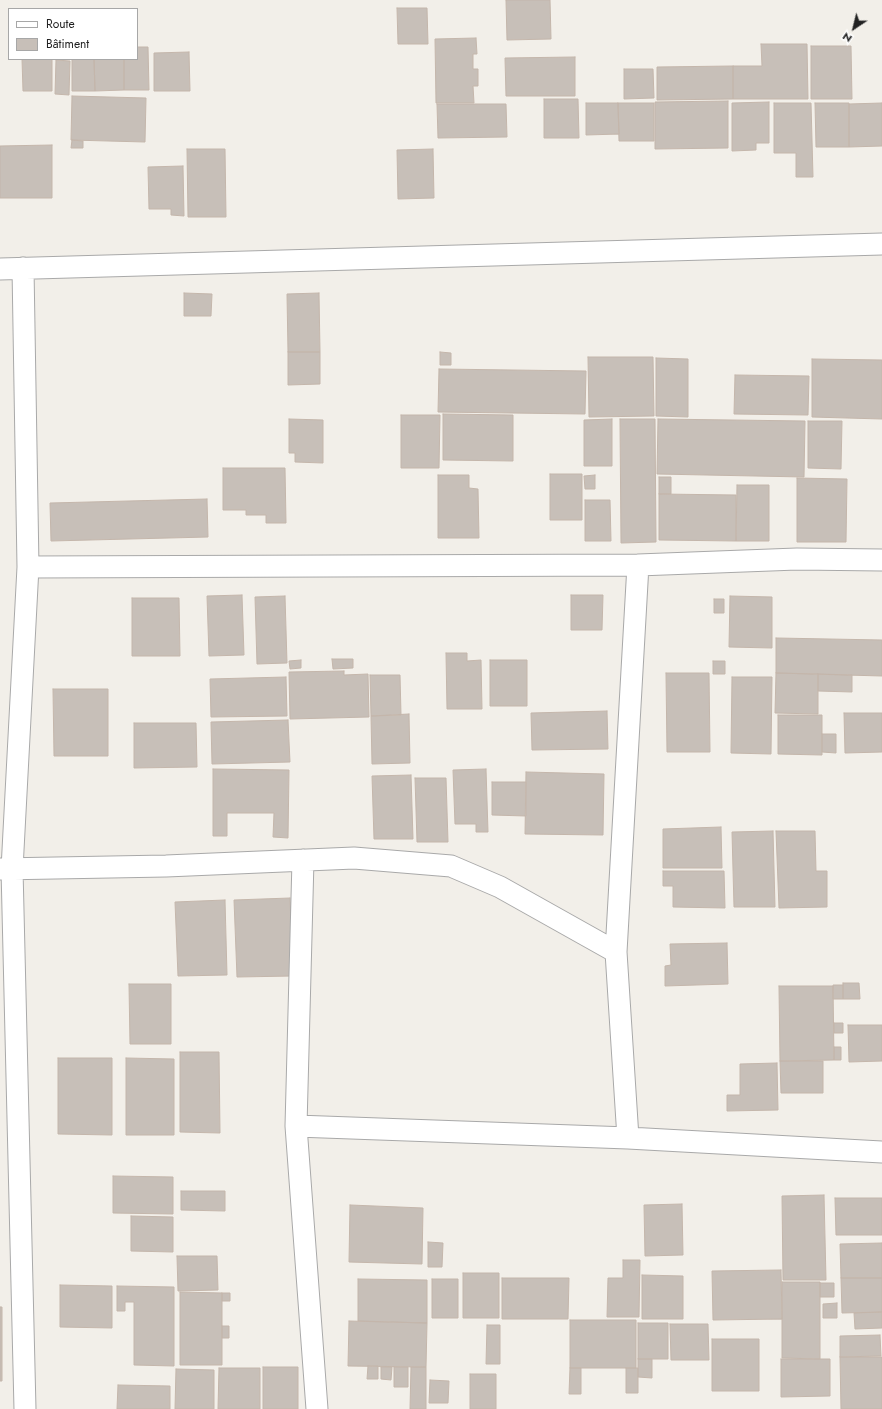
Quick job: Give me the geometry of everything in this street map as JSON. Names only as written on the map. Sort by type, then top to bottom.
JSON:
[{"type":"street","points":[[0,269],[882,244]]},
{"type":"street","points":[[23,268],[28,567],[6,869],[25,1409]]},
{"type":"street","points":[[28,567],[638,565],[797,559],[882,560]]},
{"type":"street","points":[[628,1138],[616,952],[638,565]]},
{"type":"street","points":[[6,869],[354,858],[451,866],[500,887],[616,952]]},
{"type":"street","points":[[303,860],[296,1126],[317,1409]]},
{"type":"street","points":[[296,1126],[628,1138],[882,1152]]},
{"type":"building","points":[[506,0],[550,0],[551,39],[507,40]]},
{"type":"building","points":[[397,8],[427,8],[428,44],[398,44]]},
{"type":"building","points":[[476,38],[477,54],[473,54],[473,69],[478,69],[478,86],[473,86],[474,103],[436,103],[435,39]]},
{"type":"building","points":[[761,44],[807,44],[808,99],[733,99],[733,66],[762,66]]},
{"type":"building","points":[[811,46],[851,46],[852,99],[811,99]]},
{"type":"building","points":[[138,47],[148,47],[149,90],[124,90],[124,60],[138,60]]},
{"type":"building","points":[[189,52],[190,91],[154,91],[154,53]]},
{"type":"building","points":[[575,57],[575,96],[506,96],[505,58]]},
{"type":"building","points":[[22,60],[52,60],[52,91],[23,91]]},
{"type":"building","points":[[56,60],[70,61],[69,95],[55,94]]},
{"type":"building","points":[[72,60],[94,60],[95,91],[72,91]]},
{"type":"building","points":[[94,60],[124,60],[124,90],[95,91]]},
{"type":"building","points":[[733,66],[733,99],[657,100],[657,67]]},
{"type":"building","points":[[624,69],[653,69],[654,98],[624,99]]},
{"type":"building","points":[[72,96],[146,98],[145,142],[71,140]]},
{"type":"building","points":[[544,99],[578,99],[579,138],[544,138]]},
{"type":"building","points":[[728,101],[728,148],[655,149],[655,102]]},
{"type":"building","points":[[769,102],[769,143],[756,143],[756,150],[732,151],[732,103]]},
{"type":"building","points":[[586,103],[618,103],[619,134],[586,135]]},
{"type":"building","points":[[618,103],[654,103],[654,141],[619,141]]},
{"type":"building","points":[[774,103],[811,103],[813,177],[796,177],[796,153],[774,153]]},
{"type":"building","points":[[815,103],[849,103],[849,147],[816,147]]},
{"type":"building","points":[[882,103],[882,146],[849,147],[849,104]]},
{"type":"building","points":[[437,104],[506,104],[507,137],[438,138]]},
{"type":"building","points":[[72,140],[83,141],[83,148],[71,148]]},
{"type":"building","points":[[52,145],[52,198],[0,198],[0,146]]},
{"type":"building","points":[[187,149],[225,149],[226,217],[188,217]]},
{"type":"building","points":[[433,149],[434,198],[398,199],[397,150]]},
{"type":"building","points":[[183,166],[184,216],[171,215],[171,209],[149,209],[148,167]]},
{"type":"building","points":[[184,293],[212,294],[211,316],[184,316]]},
{"type":"building","points":[[319,293],[320,352],[288,352],[287,294]]},
{"type":"building","points":[[288,352],[320,352],[320,384],[288,385]]},
{"type":"building","points":[[440,352],[451,353],[451,365],[440,365]]},
{"type":"building","points":[[588,357],[653,357],[654,416],[589,417]]},
{"type":"building","points":[[656,358],[688,359],[688,417],[656,416]]},
{"type":"building","points":[[812,359],[882,360],[882,419],[812,417]]},
{"type":"building","points":[[439,369],[586,371],[585,414],[438,412]]},
{"type":"building","points":[[735,375],[809,376],[808,415],[734,414]]},
{"type":"building","points":[[443,414],[513,415],[513,461],[443,460]]},
{"type":"building","points":[[401,415],[440,415],[439,468],[401,468]]},
{"type":"building","points":[[289,419],[323,420],[323,463],[295,462],[295,453],[289,453]]},
{"type":"building","points":[[612,419],[612,466],[584,466],[584,420]]},
{"type":"building","points":[[620,419],[655,419],[656,542],[621,543]]},
{"type":"building","points":[[658,419],[805,421],[804,477],[657,474]]},
{"type":"building","points":[[808,421],[842,421],[841,469],[808,468]]},
{"type":"building","points":[[223,468],[285,468],[286,523],[266,523],[266,515],[246,515],[246,510],[223,510]]},
{"type":"building","points":[[550,474],[582,474],[582,520],[550,520]]},
{"type":"building","points":[[438,475],[469,475],[469,488],[478,489],[479,538],[438,538]]},
{"type":"building","points":[[595,475],[595,489],[585,489],[584,476]]},
{"type":"building","points":[[659,477],[671,477],[671,494],[659,494]]},
{"type":"building","points":[[797,478],[847,479],[846,542],[797,542]]},
{"type":"building","points":[[737,485],[769,485],[769,541],[736,541]]},
{"type":"building","points":[[659,494],[736,495],[736,541],[659,540]]},
{"type":"building","points":[[207,499],[208,537],[51,541],[50,503]]},
{"type":"building","points":[[585,500],[610,500],[611,541],[585,541]]},
{"type":"building","points":[[242,595],[244,655],[209,656],[207,596]]},
{"type":"building","points":[[571,595],[603,595],[602,630],[571,630]]},
{"type":"building","points":[[285,596],[287,663],[257,664],[255,597]]},
{"type":"building","points":[[730,596],[772,597],[772,648],[729,647]]},
{"type":"building","points":[[132,598],[179,598],[180,656],[132,656]]},
{"type":"building","points":[[714,599],[724,599],[724,613],[714,613]]},
{"type":"building","points":[[776,638],[882,640],[882,676],[776,673]]},
{"type":"building","points":[[446,653],[467,653],[467,661],[481,660],[482,709],[447,709]]},
{"type":"building","points":[[332,659],[353,659],[353,668],[333,669]]},
{"type":"building","points":[[301,660],[301,668],[290,669],[289,661]]},
{"type":"building","points":[[490,660],[527,660],[527,706],[490,706]]},
{"type":"building","points":[[713,661],[725,661],[725,674],[713,674]]},
{"type":"building","points":[[344,671],[344,675],[368,674],[369,717],[290,719],[289,672]]},
{"type":"building","points":[[666,673],[709,673],[710,752],[667,752]]},
{"type":"building","points":[[776,673],[818,674],[818,714],[775,713]]},
{"type":"building","points":[[818,674],[852,675],[852,692],[818,691]]},
{"type":"building","points":[[370,675],[400,675],[401,715],[371,716]]},
{"type":"building","points":[[286,677],[287,716],[211,717],[210,679]]},
{"type":"building","points":[[732,677],[772,677],[771,754],[731,753]]},
{"type":"building","points":[[53,689],[108,689],[108,756],[54,756]]},
{"type":"building","points":[[607,711],[608,749],[532,750],[531,713]]},
{"type":"building","points":[[844,713],[882,713],[882,752],[845,753]]},
{"type":"building","points":[[409,714],[410,763],[372,764],[371,716]]},
{"type":"building","points":[[778,715],[822,715],[822,755],[778,754]]},
{"type":"building","points":[[288,720],[290,762],[212,764],[211,722]]},
{"type":"building","points":[[134,723],[196,723],[197,767],[134,768]]},
{"type":"building","points":[[822,734],[836,734],[836,753],[822,752]]},
{"type":"building","points":[[213,769],[289,770],[288,838],[273,837],[274,813],[227,813],[227,836],[213,836]]},
{"type":"building","points":[[486,769],[488,832],[476,832],[476,824],[455,824],[453,770]]},
{"type":"building","points":[[526,772],[604,774],[603,835],[525,834]]},
{"type":"building","points":[[411,775],[413,839],[374,839],[372,776]]},
{"type":"building","points":[[415,778],[446,778],[448,842],[417,842]]},
{"type":"building","points":[[492,782],[526,782],[526,816],[492,815]]},
{"type":"building","points":[[721,827],[722,868],[663,868],[663,829]]},
{"type":"building","points":[[773,831],[775,907],[734,907],[732,832]]},
{"type":"building","points":[[776,831],[815,831],[816,871],[827,871],[827,907],[779,908]]},
{"type":"building","points":[[663,871],[724,871],[725,908],[673,907],[673,886],[663,886]]},
{"type":"building","points":[[290,898],[293,976],[237,977],[234,900]]},
{"type":"building","points":[[225,900],[227,975],[178,976],[175,902]]},
{"type":"building","points":[[727,943],[728,984],[665,986],[665,966],[671,965],[670,944]]},
{"type":"building","points":[[843,983],[859,983],[860,999],[843,999]]},
{"type":"building","points":[[129,984],[171,984],[171,1044],[130,1044]]},
{"type":"building","points":[[833,985],[843,985],[843,999],[833,999]]},
{"type":"building","points":[[779,986],[833,986],[834,1060],[780,1061]]},
{"type":"building","points":[[834,1023],[843,1023],[843,1033],[834,1033]]},
{"type":"building","points":[[848,1025],[882,1025],[882,1061],[849,1062]]},
{"type":"building","points":[[834,1047],[841,1047],[841,1060],[834,1060]]},
{"type":"building","points":[[180,1052],[219,1052],[220,1133],[180,1132]]},
{"type":"building","points":[[58,1058],[112,1058],[112,1135],[58,1134]]},
{"type":"building","points":[[126,1058],[174,1059],[174,1135],[126,1135]]},
{"type":"building","points":[[780,1061],[823,1061],[823,1093],[781,1093]]},
{"type":"building","points":[[777,1063],[778,1110],[727,1111],[727,1095],[740,1095],[740,1064]]},
{"type":"building","points":[[113,1176],[173,1177],[173,1214],[113,1213]]},
{"type":"building","points":[[181,1191],[225,1191],[225,1211],[181,1210]]},
{"type":"building","points":[[824,1195],[826,1280],[783,1280],[782,1196]]},
{"type":"building","points":[[835,1198],[882,1198],[882,1235],[836,1235]]},
{"type":"building","points":[[682,1204],[683,1255],[645,1256],[644,1205]]},
{"type":"building","points":[[350,1205],[423,1208],[422,1264],[349,1262]]},
{"type":"building","points":[[131,1216],[173,1217],[173,1252],[131,1251]]},
{"type":"building","points":[[428,1242],[443,1243],[442,1267],[428,1267]]},
{"type":"building","points":[[882,1243],[882,1278],[841,1278],[840,1244]]},
{"type":"building","points":[[177,1256],[217,1256],[218,1290],[178,1291]]},
{"type":"building","points":[[623,1260],[640,1260],[639,1317],[607,1317],[608,1278],[623,1278]]},
{"type":"building","points":[[781,1270],[782,1319],[713,1320],[712,1271]]},
{"type":"building","points":[[463,1273],[499,1273],[499,1318],[463,1318]]},
{"type":"building","points":[[642,1275],[683,1276],[683,1319],[642,1319]]},
{"type":"building","points":[[502,1278],[569,1278],[568,1319],[502,1319]]},
{"type":"building","points":[[841,1278],[882,1278],[882,1312],[842,1313]]},
{"type":"building","points":[[358,1279],[427,1280],[427,1323],[358,1321]]},
{"type":"building","points":[[432,1279],[458,1279],[458,1318],[432,1318]]},
{"type":"building","points":[[782,1282],[820,1282],[820,1359],[782,1358]]},
{"type":"building","points":[[820,1283],[834,1283],[834,1297],[820,1297]]},
{"type":"building","points":[[60,1285],[112,1286],[112,1328],[60,1327]]},
{"type":"building","points":[[117,1286],[174,1287],[174,1366],[134,1365],[134,1302],[125,1302],[125,1311],[117,1311]]},
{"type":"building","points":[[180,1292],[222,1293],[222,1365],[180,1365]]},
{"type":"building","points":[[222,1293],[230,1293],[230,1301],[222,1301]]},
{"type":"building","points":[[837,1303],[837,1318],[823,1318],[823,1304]]},
{"type":"building","points":[[0,1307],[2,1307],[2,1381],[0,1381]]},
{"type":"building","points":[[882,1312],[882,1328],[855,1329],[854,1313]]},
{"type":"building","points":[[570,1320],[636,1320],[636,1368],[570,1368]]},
{"type":"building","points":[[349,1321],[427,1323],[426,1367],[348,1366]]},
{"type":"building","points":[[638,1323],[668,1323],[668,1359],[638,1359]]},
{"type":"building","points":[[670,1324],[708,1324],[709,1360],[671,1360]]},
{"type":"building","points":[[487,1325],[500,1325],[500,1364],[486,1364]]},
{"type":"building","points":[[222,1326],[229,1326],[229,1338],[222,1338]]},
{"type":"building","points":[[880,1335],[881,1356],[840,1357],[840,1336]]},
{"type":"building","points":[[712,1339],[759,1339],[759,1391],[712,1391]]},
{"type":"building","points":[[840,1357],[882,1357],[882,1409],[841,1409]]},
{"type":"building","points":[[638,1359],[652,1359],[652,1378],[638,1377]]},
{"type":"building","points":[[781,1359],[830,1359],[830,1396],[781,1397]]},
{"type":"building","points":[[368,1366],[378,1366],[378,1379],[367,1379]]},
{"type":"building","points":[[263,1367],[298,1367],[298,1409],[263,1409]]},
{"type":"building","points":[[381,1367],[392,1367],[391,1380],[381,1379]]},
{"type":"building","points":[[394,1367],[408,1367],[408,1387],[394,1387]]},
{"type":"building","points":[[411,1367],[426,1367],[426,1409],[410,1409]]},
{"type":"building","points":[[219,1368],[260,1368],[260,1409],[218,1409]]},
{"type":"building","points":[[570,1368],[581,1368],[581,1394],[569,1394]]},
{"type":"building","points":[[626,1368],[638,1368],[638,1393],[626,1393]]},
{"type":"building","points":[[176,1369],[214,1370],[214,1409],[175,1409]]},
{"type":"building","points":[[470,1374],[496,1374],[496,1409],[470,1409]]},
{"type":"building","points":[[430,1380],[449,1381],[448,1403],[429,1403]]},
{"type":"building","points":[[118,1385],[170,1386],[170,1409],[117,1409]]}]
